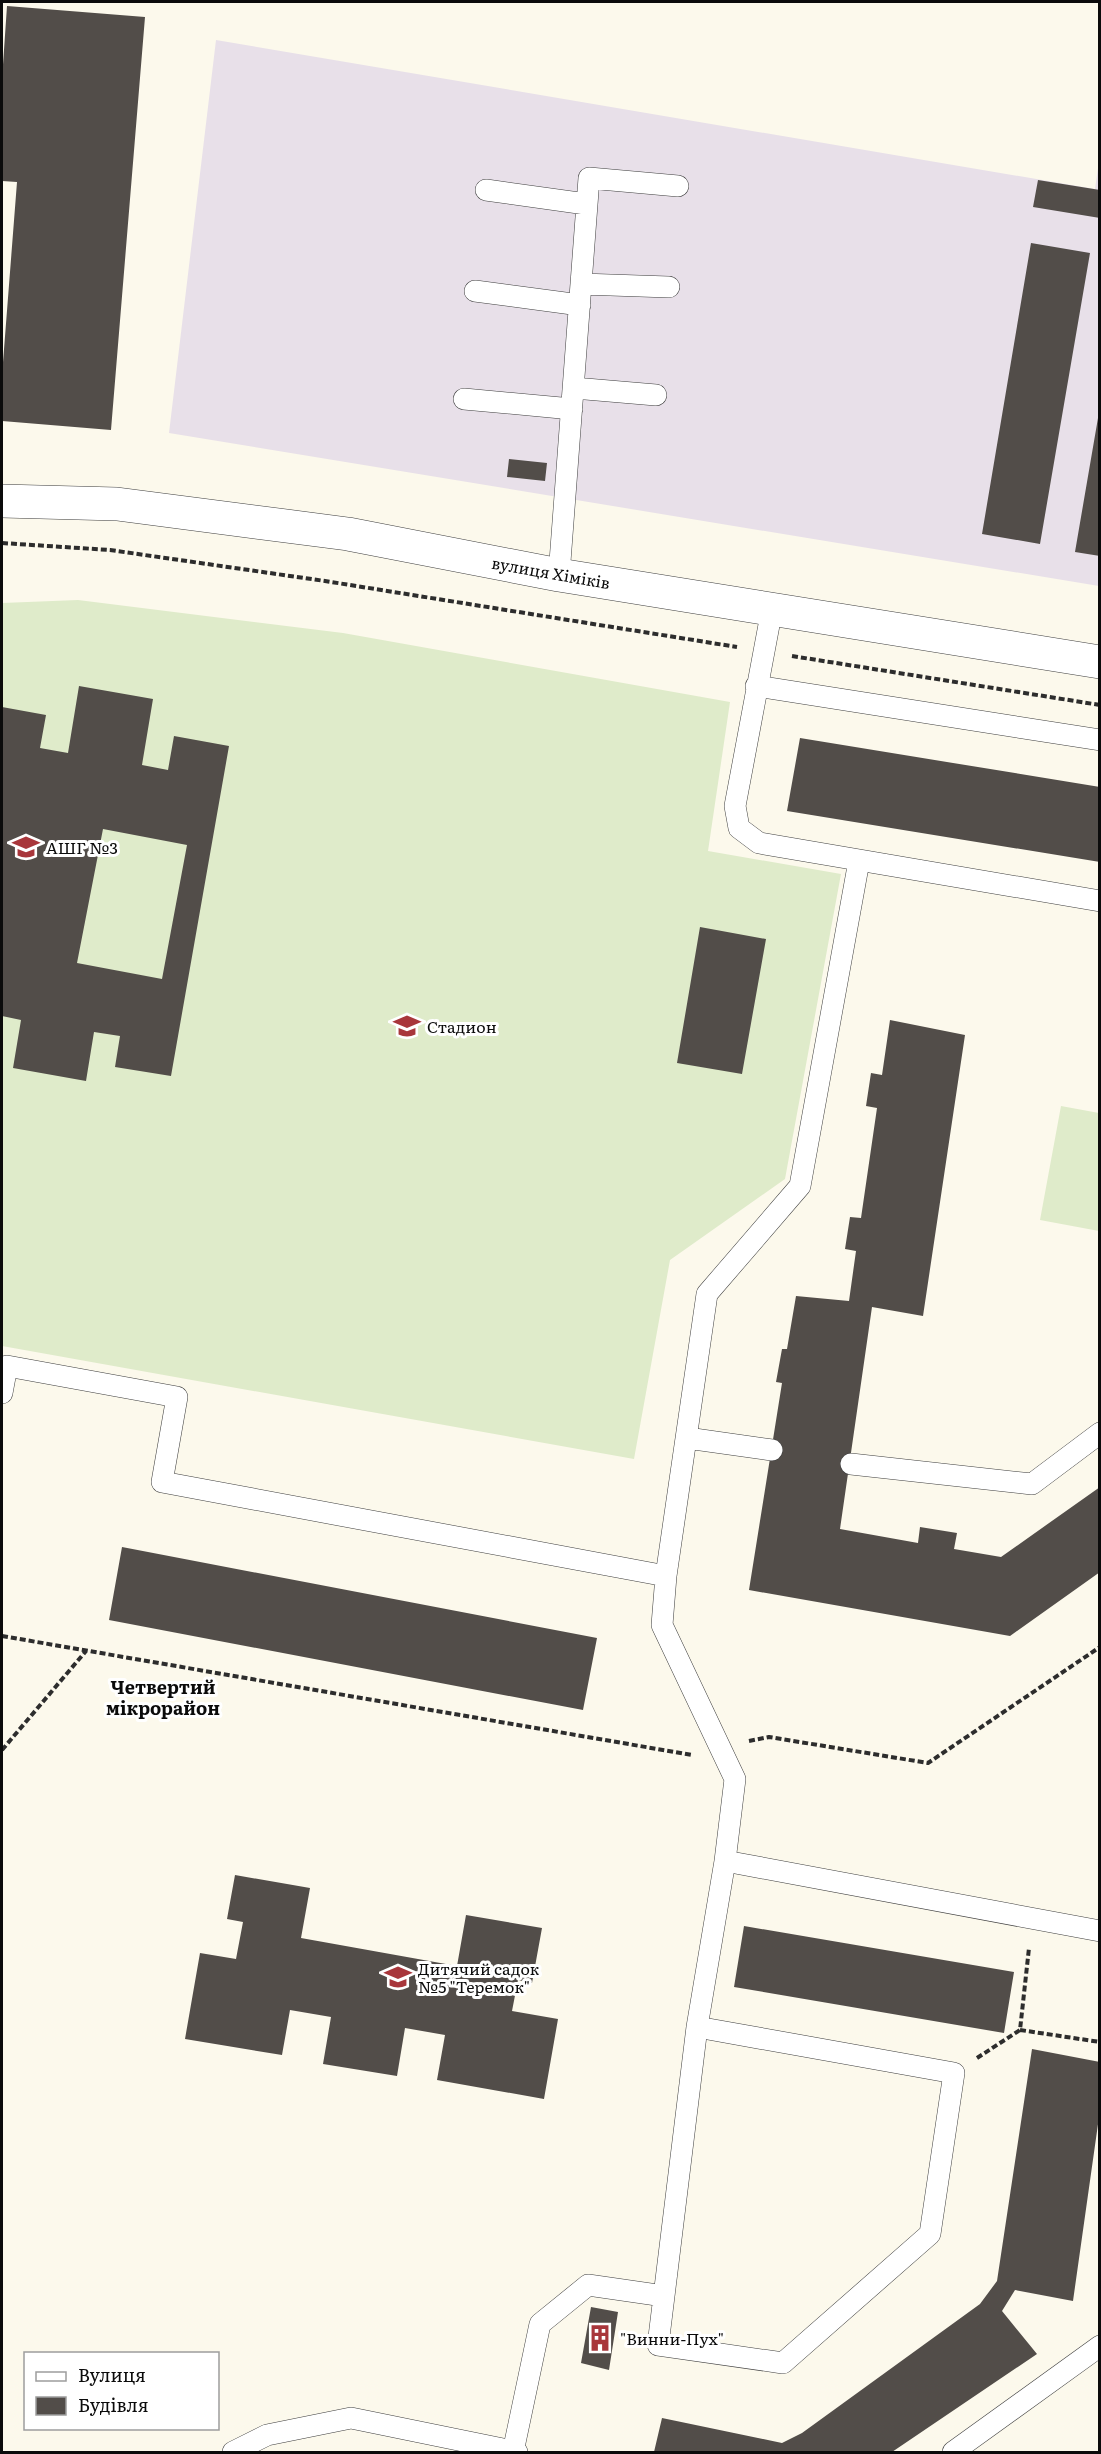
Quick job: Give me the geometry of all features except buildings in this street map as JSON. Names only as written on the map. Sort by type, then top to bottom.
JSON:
[{"type":"street","name":"вулиця Хіміків","points":[[2,501],[117,504],[348,534],[560,575],[1100,662]]},
{"type":"lane","points":[[560,575],[589,178],[678,186]]},
{"type":"lane","points":[[486,190],[586,204]]},
{"type":"lane","points":[[475,291],[580,294],[669,287]]},
{"type":"lane","points":[[464,399],[573,399],[656,395]]},
{"type":"lane","points":[[772,609],[735,806],[739,828],[759,843],[1100,901]]},
{"type":"lane","points":[[756,686],[1100,740]]},
{"type":"lane","points":[[697,2028],[954,2073],[930,2234],[783,2363],[658,2345],[697,2028],[725,1861],[735,1779],[662,1625],[666,1576],[707,1294],[800,1186],[859,861]]},
{"type":"lane","points":[[2,1393],[7,1366],[177,1397],[162,1482],[666,1576]]},
{"type":"lane","points":[[851,1464],[1032,1484],[1100,1434]]},
{"type":"lane","points":[[687,1438],[772,1450]]},
{"type":"lane","points":[[725,1861],[1100,1931]]},
{"type":"lane","points":[[232,2452],[267,2435],[351,2418],[515,2452],[540,2324],[588,2284],[664,2295]]},
{"type":"lane","points":[[952,2452],[1100,2346]]},
{"type":"path","points":[[2,543],[110,550],[314,579],[1100,705]]},
{"type":"path","points":[[2,1636],[691,1756],[769,1737],[928,1763],[1100,1647]]},
{"type":"path","points":[[2,1750],[86,1651]]},
{"type":"path","points":[[1020,2030],[1032,1917]]},
{"type":"path","points":[[954,2073],[1020,2030],[1100,2042]]},
{"type":"shaded area","points":[[216,40],[1095,189],[1099,161],[1099,586],[169,433]]},
{"type":"green space","name":"Стадион","points":[[78,600],[343,633],[730,702],[708,851],[841,874],[785,1179],[670,1260],[634,1459],[2,1346],[2,603]]},
{"type":"green space","points":[[1061,1106],[1099,1113],[1099,1231],[1040,1220]]},
{"type":"place","name":"АШГ №3","points":[[26,847]]},
{"type":"place","name":"Стадион","points":[[407,1026]]},
{"type":"place","name":"Дитячий садок №5 \"Теремок\"","points":[[398,1977]]},
{"type":"place","name":"\"Винни-Пух\"","points":[[600,2338]]},
{"type":"district","name":"Четвертий мікрорайон","points":[[163,1696]]}]
